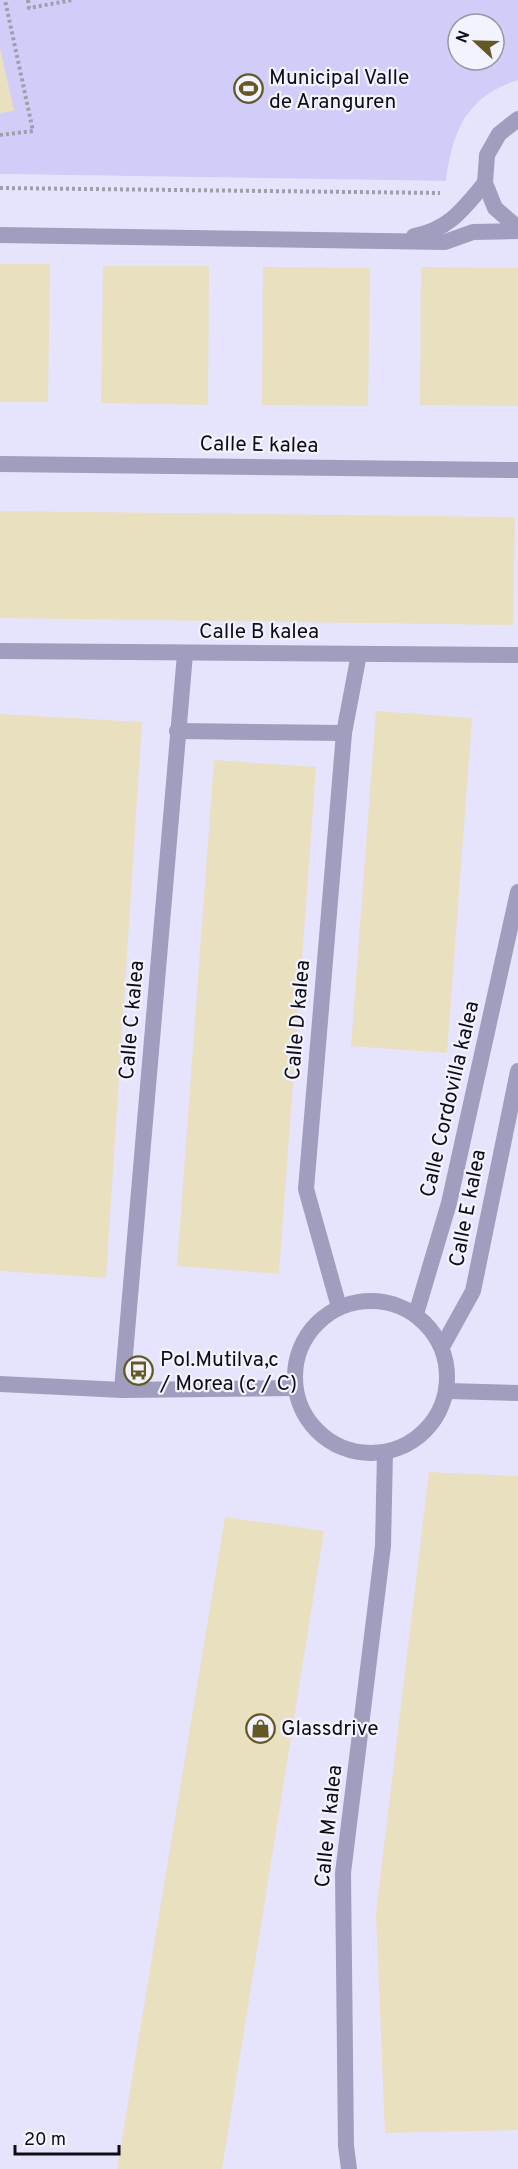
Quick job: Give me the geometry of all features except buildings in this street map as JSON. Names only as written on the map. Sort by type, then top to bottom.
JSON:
[{"type":"street","points":[[518,119],[499,134],[488,155],[485,183],[495,208],[518,229]]},
{"type":"street","points":[[387,241],[431,233],[455,219],[485,183]]},
{"type":"street","points":[[0,235],[445,242],[473,232],[518,229]]},
{"type":"street","name":"Calle E kalea","points":[[0,464],[518,470]]},
{"type":"street","name":"Calle B kalea","points":[[0,651],[518,655]]},
{"type":"street","name":"Calle C kalea","points":[[122,1390],[184,654]]},
{"type":"street","name":"Calle D kalea","points":[[339,1307],[306,1189],[344,733],[359,654]]},
{"type":"street","points":[[177,731],[344,733]]},
{"type":"street","name":"Calle Cordovilla kalea","points":[[416,1314],[449,1203],[518,895]]},
{"type":"street","name":"Calle E kalea","points":[[442,1347],[473,1291],[518,1071]]},
{"type":"street","points":[[364,1300],[391,1303],[416,1314],[431,1329],[442,1347],[448,1369],[447,1391],[439,1413],[425,1431],[407,1445],[385,1452],[360,1453],[337,1446],[317,1431],[303,1411],[296,1388],[297,1355],[313,1327],[339,1307],[364,1300]]},
{"type":"street","points":[[0,1384],[122,1390],[296,1388]]},
{"type":"street","points":[[447,1391],[518,1393]]},
{"type":"street","name":"Calle M kalea","points":[[349,2169],[346,2146],[343,1873],[383,1546],[385,1452]]},
{"type":"path","points":[[0,135],[33,131],[6,0]]},
{"type":"path","points":[[28,0],[29,8],[73,0]]},
{"type":"path","points":[[0,188],[444,193]]},
{"type":"shaded area","name":"Municipal Valle de Aranguren","points":[[0,0],[518,0],[518,80],[486,96],[465,118],[453,147],[446,181],[0,174]]},
{"type":"shaded area","points":[[518,80],[518,2169],[0,2169],[0,174],[446,181],[450,150],[460,127],[472,108],[488,94],[505,84]]},
{"type":"place","name":"Municipal Valle de Aranguren","points":[[248,89]]},
{"type":"place","name":"Pol.Mutilva,c / Morea (c / C)","points":[[139,1371]]},
{"type":"place","name":"Glassdrive","points":[[260,1728]]}]
